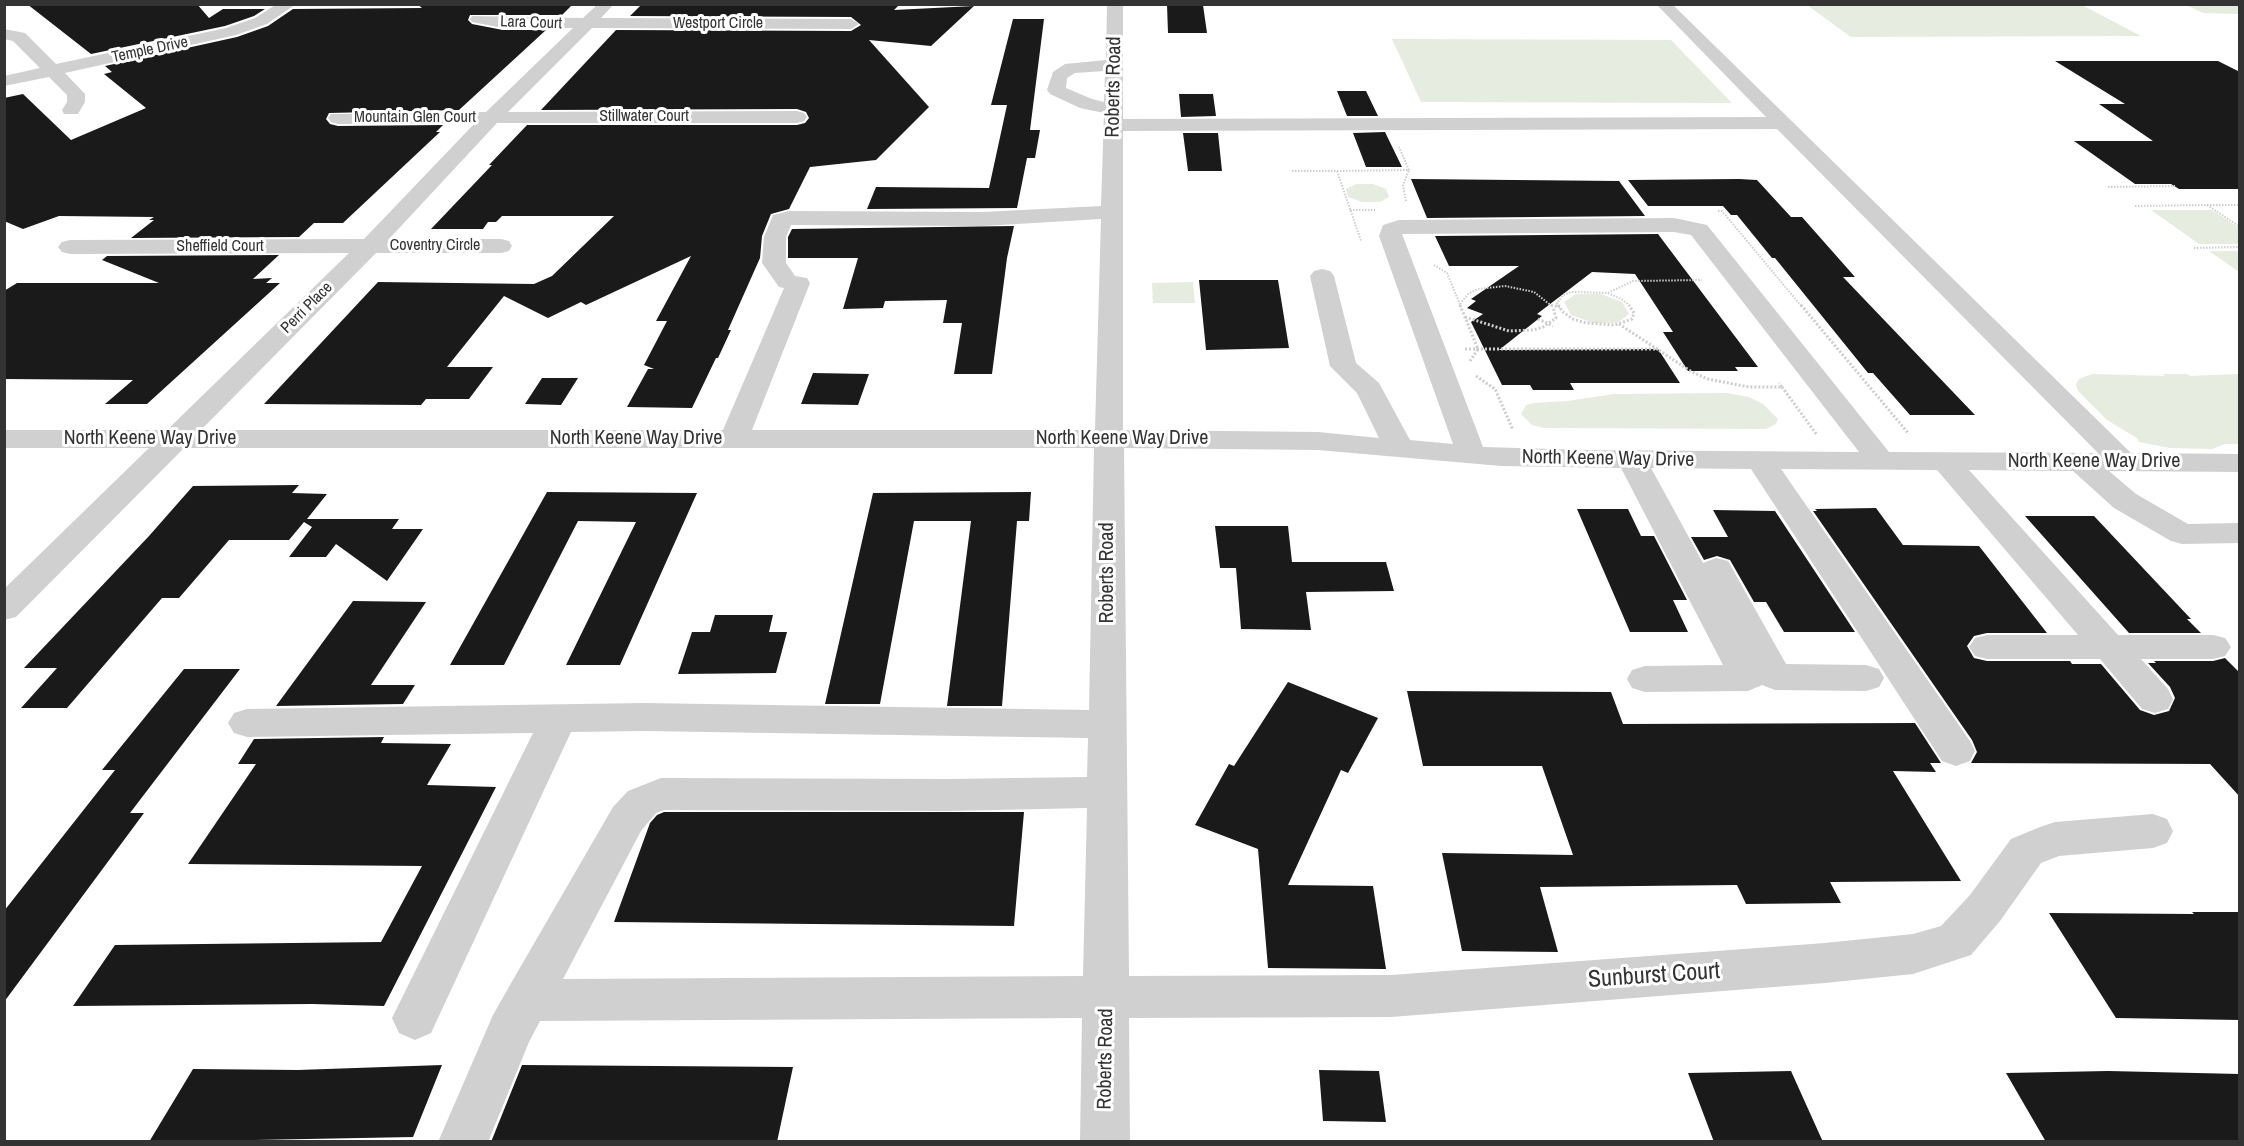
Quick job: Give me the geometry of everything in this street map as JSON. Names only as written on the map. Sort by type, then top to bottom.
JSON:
[{"type":"street","name":"Temple Drive","points":[[4,81],[230,32],[261,21],[289,4]]},
{"type":"street","name":"Perri Place","points":[[4,609],[370,246],[492,117],[607,4]]},
{"type":"street","name":"Roberts Road","points":[[1105,1142],[1109,438],[1115,4]]},
{"type":"street","points":[[1664,4],[2123,462]]},
{"type":"street","name":"Lara Court","points":[[478,19],[503,24],[585,24]]},
{"type":"street","name":"Westport Circle","points":[[585,24],[851,24]]},
{"type":"street","points":[[4,34],[19,37],[76,94],[76,102],[72,110]]},
{"type":"street","points":[[1114,65],[1071,68],[1059,76],[1056,90],[1113,117],[1782,123]]},
{"type":"street","name":"Stillwater Court","points":[[492,117],[797,117]]},
{"type":"street","name":"Mountain Glen Court","points":[[338,118],[492,117]]},
{"type":"street","points":[[734,438],[798,283],[788,282],[774,263],[775,237],[781,220],[789,218],[983,219],[1112,212]]},
{"type":"street","points":[[1471,454],[1392,242],[1391,230],[1416,227],[1674,225],[1700,230],[1881,461]]},
{"type":"street","name":"Coventry Circle","points":[[370,246],[501,246]]},
{"type":"street","name":"Sheffield Court","points":[[70,247],[370,246]]},
{"type":"street","points":[[1322,276],[1343,366],[1369,389],[1400,448]]},
{"type":"street","name":"North Keene Way Drive","points":[[4,439],[1109,438],[1318,441],[1471,454],[1644,460],[2240,463]]},
{"type":"street","points":[[1644,460],[1775,677],[1866,678]]},
{"type":"street","points":[[1644,460],[1748,678],[1645,679]]},
{"type":"street","points":[[1760,460],[1956,751]]},
{"type":"street","points":[[1945,461],[2155,699]]},
{"type":"street","points":[[2081,462],[2125,501],[2182,534],[2240,533]]},
{"type":"street","points":[[1988,647],[2213,646]]},
{"type":"street","points":[[247,723],[644,717],[1108,724]]},
{"type":"street","points":[[415,1018],[559,718]]},
{"type":"street","points":[[463,1142],[510,1031],[526,1000],[627,819],[642,802],[661,794],[948,795],[1107,792]]},
{"type":"street","name":"Sunburst Court","points":[[526,1000],[1391,996],[1825,963],[1913,954],[1954,941],[1985,908],[2026,851],[2055,839],[2153,831]]},
{"type":"path","points":[[1409,170],[1403,185],[1406,201],[1416,227],[1431,264],[1447,273],[1478,349]]},
{"type":"path","points":[[1292,171],[1337,171],[1361,242],[1392,242]]},
{"type":"path","points":[[2108,187],[2175,186]]},
{"type":"path","points":[[2135,206],[2240,205]]},
{"type":"path","points":[[2207,206],[2240,227]]},
{"type":"path","points":[[2194,248],[2240,247]]},
{"type":"path","points":[[1608,293],[1633,281],[1703,280],[1696,270]]},
{"type":"path","points":[[1460,304],[1468,294],[1479,289],[1505,286],[1534,292],[1553,307],[1556,318],[1551,325],[1521,331],[1494,328],[1465,316]]},
{"type":"path","points":[[1530,295],[1534,292]]},
{"type":"path","points":[[1571,292],[1608,293],[1634,308],[1632,319],[1619,324],[1586,323],[1573,319],[1557,303],[1563,295],[1571,292]]},
{"type":"path","points":[[1468,294],[1474,297]]},
{"type":"path","points":[[1553,307],[1560,307]]},
{"type":"path","points":[[1538,319],[1551,325]]},
{"type":"path","points":[[1483,324],[1490,320]]},
{"type":"path","points":[[1619,324],[1692,372],[1708,379],[1734,386],[1782,387]]},
{"type":"path","points":[[1478,349],[1470,362],[1472,369],[1495,389],[1516,438]]},
{"type":"path","points":[[1432,350],[1659,349]]},
{"type":"path","points":[[1775,378],[1820,438]]},
{"type":"shaded area","points":[[1807,5],[2082,5],[2141,36],[1851,37]]},
{"type":"shaded area","points":[[2186,5],[2239,5],[2239,14],[2203,13]]},
{"type":"shaded area","points":[[1392,39],[1671,40],[1732,103],[1421,102]]},
{"type":"shaded area","points":[[1356,184],[1373,184],[1386,189],[1389,197],[1380,202],[1362,202],[1348,197],[1346,189]]},
{"type":"shaded area","points":[[2151,210],[2212,210],[2239,228],[2239,244],[2199,244]]},
{"type":"shaded area","points":[[2209,251],[2239,251],[2239,272]]},
{"type":"shaded area","points":[[1193,282],[1195,303],[1153,303],[1152,283]]},
{"type":"shaded area","points":[[1576,294],[1601,294],[1622,302],[1629,314],[1617,323],[1593,323],[1571,315],[1564,302]]},
{"type":"shaded area","points":[[2092,374],[2165,376],[2163,374],[2187,374],[2190,376],[2238,374],[2240,376],[2239,444],[2225,444],[2212,449],[2170,448],[2139,442],[2137,438],[2107,420],[2078,391],[2076,384],[2079,379]]},
{"type":"shaded area","points":[[1727,393],[1749,397],[1763,404],[1778,419],[1776,424],[1766,429],[1544,428],[1532,425],[1521,414],[1526,405],[1534,403],[1614,394]]},
{"type":"building","points":[[27,4],[197,4],[209,18],[223,9],[265,9],[254,16],[225,26],[91,54]]},
{"type":"building","points":[[417,4],[573,4],[562,15],[470,15],[468,20],[472,24],[503,30],[546,30],[459,110],[329,113],[326,119],[330,124],[338,126],[443,125],[436,132],[440,132],[343,223],[314,223],[299,237],[131,238],[154,220],[149,220],[154,217],[59,216],[23,229],[4,221],[4,98],[23,94],[71,140],[146,108],[104,74],[112,72],[105,66],[237,37],[268,26],[293,9],[422,8]]},
{"type":"building","points":[[642,4],[900,4],[894,10],[974,6],[931,46],[869,40],[929,107],[876,160],[810,167],[789,209],[771,214],[762,236],[760,258],[728,330],[731,330],[692,408],[627,407],[648,369],[654,369],[644,365],[667,321],[656,321],[691,256],[586,305],[581,302],[548,318],[504,296],[447,367],[493,367],[469,399],[426,399],[421,405],[264,404],[378,282],[534,284],[552,276],[614,216],[502,216],[496,222],[488,222],[483,229],[431,229],[527,125],[797,125],[805,123],[809,118],[806,112],[797,109],[541,110],[616,30],[851,31],[861,25],[851,17],[630,16]]},
{"type":"building","points":[[1167,5],[1203,5],[1207,33],[1168,33]]},
{"type":"building","points":[[1013,19],[1044,19],[1030,130],[1040,130],[1035,158],[1027,158],[1017,208],[867,209],[876,187],[989,188],[1007,105],[991,105]]},
{"type":"building","points":[[2055,61],[2218,61],[2240,72],[2240,189],[2179,189],[2171,184],[2135,184],[2074,141],[2153,141],[2099,104],[2125,104]]},
{"type":"building","points":[[1337,91],[1366,91],[1378,116],[1347,116]]},
{"type":"building","points":[[1179,94],[1213,94],[1216,116],[1181,117]]},
{"type":"building","points":[[1385,132],[1402,167],[1366,167],[1353,133]]},
{"type":"building","points":[[1183,133],[1218,133],[1222,171],[1188,171]]},
{"type":"building","points":[[1411,179],[1619,181],[1645,216],[1427,218]]},
{"type":"building","points":[[1628,180],[1757,180],[1791,217],[1802,217],[1855,277],[1843,277],[1975,415],[1910,415],[1873,373],[1868,373],[1775,258],[1772,258],[1737,215],[1731,215],[1723,206],[1648,206]]},
{"type":"building","points":[[1014,226],[1007,258],[992,374],[954,374],[962,323],[943,323],[947,300],[885,301],[883,308],[843,309],[858,258],[788,258],[788,237],[792,229]]},
{"type":"building","points":[[1658,234],[1758,367],[1735,367],[1738,371],[1688,371],[1663,332],[1673,332],[1635,274],[1592,272],[1537,314],[1542,316],[1499,350],[1658,349],[1680,383],[1570,383],[1574,390],[1533,390],[1530,385],[1502,385],[1471,322],[1483,314],[1467,308],[1476,301],[1471,299],[1519,266],[1449,266],[1435,236]]},
{"type":"building","points":[[279,255],[253,279],[272,278],[266,283],[280,283],[147,404],[105,404],[133,380],[4,379],[4,291],[17,283],[159,283],[102,260],[107,256]]},
{"type":"building","points":[[1199,280],[1278,280],[1289,348],[1206,350]]},
{"type":"building","points":[[813,373],[869,374],[858,405],[801,404]]},
{"type":"building","points":[[542,378],[578,378],[561,405],[525,404]]},
{"type":"building","points":[[299,485],[292,493],[327,494],[307,519],[399,519],[392,529],[423,529],[387,581],[336,544],[326,557],[289,557],[312,527],[304,522],[289,540],[229,540],[179,598],[162,598],[67,708],[21,708],[57,668],[24,668],[193,486]]},
{"type":"building","points":[[547,492],[697,493],[620,665],[566,665],[636,522],[578,521],[504,665],[450,665]]},
{"type":"building","points":[[1031,492],[1029,521],[1017,521],[1002,706],[947,706],[971,521],[914,521],[880,704],[825,704],[873,493]]},
{"type":"building","points":[[1876,508],[1903,545],[1979,546],[2047,633],[1987,633],[1974,636],[1967,646],[1974,658],[1987,661],[2070,661],[2072,664],[2101,664],[2140,710],[2154,715],[2169,711],[2175,698],[2170,687],[2148,663],[2156,663],[2154,661],[2213,661],[2225,658],[2240,673],[2240,797],[2210,764],[1971,763],[1977,752],[1972,740],[1813,511],[1817,511],[1815,509]]},
{"type":"building","points":[[1577,509],[1628,509],[1641,536],[1654,536],[1687,600],[1673,600],[1688,632],[1630,632]]},
{"type":"building","points":[[1713,510],[1775,511],[1855,632],[1784,632],[1766,602],[1754,602],[1730,560],[1717,556],[1704,560],[1691,537],[1728,537]]},
{"type":"building","points":[[2025,516],[2094,516],[2191,619],[2187,619],[2201,633],[2129,633]]},
{"type":"building","points":[[1215,526],[1288,526],[1292,562],[1386,562],[1394,591],[1306,592],[1311,630],[1241,629],[1236,568],[1220,568]]},
{"type":"building","points":[[353,601],[426,602],[371,685],[415,685],[403,704],[276,706]]},
{"type":"building","points":[[715,615],[773,615],[769,632],[787,632],[776,673],[678,674],[692,632],[710,632]]},
{"type":"building","points":[[184,669],[240,669],[130,813],[144,813],[4,1002],[4,911],[115,770],[102,770]]},
{"type":"building","points":[[1288,682],[1378,718],[1348,773],[1341,770],[1288,885],[1373,886],[1386,969],[1268,968],[1258,849],[1195,825],[1229,764],[1234,766]]},
{"type":"building","points":[[1407,691],[1611,692],[1623,724],[1915,723],[1941,763],[1930,763],[1936,772],[1893,771],[1961,881],[1830,882],[1841,903],[1746,904],[1737,885],[1540,887],[1558,952],[1462,951],[1442,853],[1573,855],[1542,766],[1423,766]]},
{"type":"building","points":[[384,737],[381,743],[451,744],[427,785],[496,787],[384,1006],[312,1004],[73,1006],[115,945],[381,942],[422,866],[188,864],[256,764],[238,764],[254,739]]},
{"type":"building","points":[[664,812],[1024,812],[1014,926],[614,922],[650,823],[657,815]]},
{"type":"building","points":[[2192,912],[2240,912],[2240,1020],[2116,1018],[2049,913],[2194,914]]},
{"type":"building","points":[[442,1065],[413,1137],[149,1142],[193,1069],[298,1070]]},
{"type":"building","points":[[522,1065],[793,1067],[777,1142],[491,1142]]},
{"type":"building","points":[[1319,1070],[1379,1071],[1386,1122],[1323,1121]]},
{"type":"building","points":[[1791,1071],[1823,1142],[1714,1142],[1688,1073]]},
{"type":"building","points":[[2108,1071],[2240,1074],[2240,1142],[2046,1142],[2006,1073]]}]
